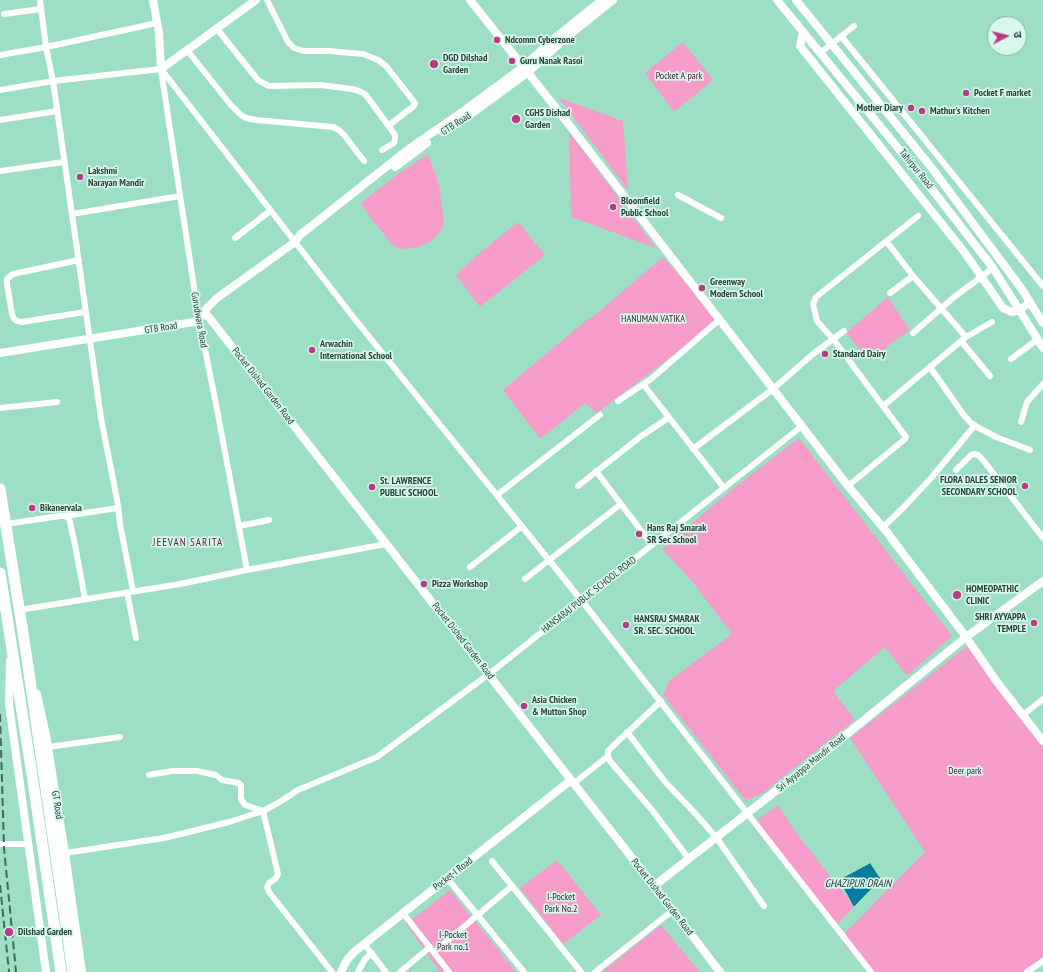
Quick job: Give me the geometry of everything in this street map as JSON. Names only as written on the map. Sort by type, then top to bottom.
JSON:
[{"type":"highway","name":"GT Road","points":[[0,489],[24,639],[73,972]]},
{"type":"highway","name":"GT Road","points":[[0,573],[61,972]]},
{"type":"street","points":[[40,0],[46,47],[53,81],[89,340],[101,418],[118,508],[136,638]]},
{"type":"street","points":[[153,0],[157,23],[161,69],[354,318],[661,701],[871,972]]},
{"type":"street","points":[[0,90],[53,81],[161,69],[256,0]]},
{"type":"street","points":[[267,0],[288,42],[294,48],[304,52],[329,51],[363,54],[378,60],[386,66],[415,103],[414,106],[388,126]]},
{"type":"street","points":[[470,0],[560,113],[848,486],[883,527],[997,682],[1043,741]]},
{"type":"street","name":"GTB Road","points":[[525,70],[556,37],[602,0]]},
{"type":"street","name":"GTB Road","points":[[0,353],[89,340],[194,322],[198,320],[204,311],[217,298],[295,242],[303,239],[411,151],[465,110],[525,70],[613,0]]},
{"type":"street","name":"Tahirpur Road","points":[[777,0],[836,74],[898,147],[993,268],[1043,348]]},
{"type":"street","name":"Tahirpur Road","points":[[796,0],[945,186],[1041,317]]},
{"type":"street","points":[[4,14],[41,9]]},
{"type":"street","points":[[0,55],[46,47],[157,23]]},
{"type":"street","points":[[820,53],[854,26]]},
{"type":"street","points":[[217,28],[258,80],[269,86],[320,85],[359,91],[366,95],[395,135],[396,139],[394,143],[382,150]]},
{"type":"street","points":[[803,32],[800,46],[965,253],[1003,308],[1012,312],[1020,310],[1030,302]]},
{"type":"street","points":[[841,36],[1043,286]]},
{"type":"street","points":[[187,50],[230,104],[241,115],[246,118],[256,120],[333,127],[344,135],[364,161]]},
{"type":"street","name":"Gurudwara Road","points":[[161,69],[198,320],[216,404],[247,570]]},
{"type":"street","points":[[828,81],[836,74]]},
{"type":"street","points":[[0,120],[57,111]]},
{"type":"street","points":[[898,147],[908,139]]},
{"type":"street","points":[[0,171],[64,162]]},
{"type":"street","points":[[678,195],[721,218]]},
{"type":"street","points":[[72,214],[180,196]]},
{"type":"street","points":[[235,238],[270,211]]},
{"type":"street","points":[[848,486],[906,437],[833,339],[817,321],[814,304],[816,297],[918,216]]},
{"type":"street","points":[[887,242],[941,309],[990,376]]},
{"type":"street","points":[[78,260],[14,274],[7,279],[7,284],[12,314],[14,319],[17,321],[22,322],[85,312]]},
{"type":"street","points":[[913,333],[993,268]]},
{"type":"street","points":[[890,293],[913,276]]},
{"type":"street","name":"Pocket Dishad Garden Road","points":[[204,311],[489,674],[720,972]]},
{"type":"street","points":[[618,401],[651,379],[720,320]]},
{"type":"street","points":[[883,406],[963,339],[992,322]]},
{"type":"street","points":[[693,449],[773,389],[844,331]]},
{"type":"street","points":[[1011,359],[1038,339]]},
{"type":"street","points":[[930,367],[963,414],[974,425],[996,437],[1030,450]]},
{"type":"street","points":[[643,384],[724,488]]},
{"type":"street","points":[[1021,422],[1027,402],[1043,384]]},
{"type":"street","points":[[0,408],[57,402]]},
{"type":"street","points":[[497,495],[600,415]]},
{"type":"street","points":[[578,486],[640,436],[668,418]]},
{"type":"street","points":[[883,527],[932,477],[974,425]]},
{"type":"street","name":"HANSARAJ PUBLIC SCHOOL ROAD","points":[[65,853],[164,838],[229,822],[263,811],[298,790],[377,757],[489,674],[802,426]]},
{"type":"street","points":[[956,470],[971,455],[978,455],[984,460],[1043,538]]},
{"type":"street","points":[[596,472],[652,545]]},
{"type":"street","points":[[525,579],[621,504]]},
{"type":"street","points":[[6,524],[118,508]]},
{"type":"street","points":[[65,516],[69,518],[70,522],[85,599]]},
{"type":"street","points":[[239,526],[269,520]]},
{"type":"street","points":[[470,567],[521,527]]},
{"type":"street","points":[[19,610],[180,584],[386,544]]},
{"type":"street","name":"Sri Ayyappa Mandir Road","points":[[654,886],[815,760],[966,638],[1043,581]]},
{"type":"street","name":"GT Road","points":[[24,639],[48,747],[82,972]]},
{"type":"street","name":"GT Road","points":[[11,640],[9,704],[46,972]]},
{"type":"street","points":[[1023,715],[1043,699]]},
{"type":"street","points":[[661,701],[608,751],[608,756],[610,761],[652,810],[689,859]]},
{"type":"street","points":[[627,732],[666,783],[716,837],[764,906]]},
{"type":"street","points":[[48,747],[120,737]]},
{"type":"street","points":[[572,782],[608,756]]},
{"type":"street","points":[[149,775],[172,771],[197,771],[216,775],[222,780],[239,783],[241,785],[241,799],[245,805],[263,811],[278,874],[276,878],[269,883],[269,892],[332,972]]},
{"type":"street","name":"Pocket-I Road","points":[[341,972],[347,960],[364,944],[572,782]]},
{"type":"street","points":[[0,844],[28,844]]},
{"type":"street","points":[[492,861],[581,972]]},
{"type":"street","points":[[447,878],[524,972]]},
{"type":"street","points":[[400,972],[432,950],[512,886]]},
{"type":"street","points":[[595,972],[672,910]]},
{"type":"street","points":[[403,913],[449,972]]},
{"type":"street","points":[[364,944],[386,972]]},
{"type":"street","points":[[358,972],[365,959],[372,953]]},
{"type":"street","points":[[1028,972],[1043,961]]},
{"type":"green space","name":"Pocket A park","points":[[683,42],[713,80],[674,112],[645,73]]},
{"type":"green space","points":[[559,98],[623,121],[628,190]]},
{"type":"green space","points":[[569,132],[656,248],[571,217]]},
{"type":"green space","points":[[428,154],[439,185],[444,224],[439,233],[429,243],[414,248],[403,249],[394,247],[369,216],[361,203],[399,173]]},
{"type":"green space","points":[[518,222],[545,255],[480,307],[456,275],[476,256]]},
{"type":"green space","name":"HANUMAN VATIKA","points":[[663,257],[719,320],[597,413],[585,403],[540,439],[503,390]]},
{"type":"green space","points":[[888,297],[910,330],[869,360],[846,333]]},
{"type":"green space","points":[[799,438],[952,636],[907,676],[885,647],[833,691],[855,720],[763,793],[746,801],[663,695],[669,681],[732,634],[691,580],[662,549],[736,486]]},
{"type":"green space","name":"Deer park","points":[[967,646],[1043,746],[1043,958],[1024,972],[868,972],[844,944],[847,936],[845,933],[925,852],[850,738]]},
{"type":"green space","points":[[778,805],[797,834],[854,906],[835,927],[751,824]]},
{"type":"green space","name":"I-Pocket Park No.2","points":[[557,860],[601,915],[563,944],[520,888]]},
{"type":"green space","name":"I-Pocket Park no.1","points":[[450,890],[516,972],[440,972],[406,924]]},
{"type":"green space","points":[[661,925],[700,972],[602,972]]},
{"type":"water","name":"GHAZIPUR DRAIN","points":[[870,864],[880,879],[854,906],[840,880]]},
{"type":"railway","points":[[0,714],[4,848],[16,972]]},
{"type":"railway","points":[[0,885],[9,972]]},
{"type":"place","name":"Ndcomm Cyberzone","points":[[497,40]]},
{"type":"place","name":"Guru Nanak Rasoi","points":[[512,61]]},
{"type":"place","name":"DGD Dilshad Garden","points":[[434,64]]},
{"type":"place","name":"Pocket F market","points":[[966,93]]},
{"type":"place","name":"Mother Diary","points":[[911,108]]},
{"type":"place","name":"Mathur's Kitchen","points":[[922,111]]},
{"type":"place","name":"CGHS Dishad Garden","points":[[516,119]]},
{"type":"place","name":"Lakshmi Narayan Mandir","points":[[80,177]]},
{"type":"place","name":"Bloomfield Public School","points":[[613,207]]},
{"type":"place","name":"Greenway Modern School","points":[[702,288]]},
{"type":"place","name":"Arwachin International School","points":[[312,350]]},
{"type":"place","name":"Standard Dairy","points":[[825,354]]},
{"type":"place","name":"FLORA DALES SENIOR SECONDARY SCHOOL","points":[[1025,486]]},
{"type":"place","name":"St. LAWRENCE PUBLIC SCHOOL","points":[[372,487]]},
{"type":"place","name":"Bikanervala","points":[[32,508]]},
{"type":"place","name":"Hans Raj Smarak SR Sec School","points":[[639,534]]},
{"type":"place","name":"Pizza Workshop","points":[[424,584]]},
{"type":"place","name":"HOMEOPATHIC CLINIC","points":[[957,595]]},
{"type":"place","name":"SHRI AYYAPPA TEMPLE","points":[[1034,623]]},
{"type":"place","name":"HANSRAJ SMARAK SR. SEC. SCHOOL","points":[[626,625]]},
{"type":"place","name":"Asia Chicken & Mutton Shop","points":[[524,706]]},
{"type":"place","name":"Dilshad Garden","points":[[9,932]]},
{"type":"district","name":"JEEVAN SARITA","points":[[188,543]]}]
